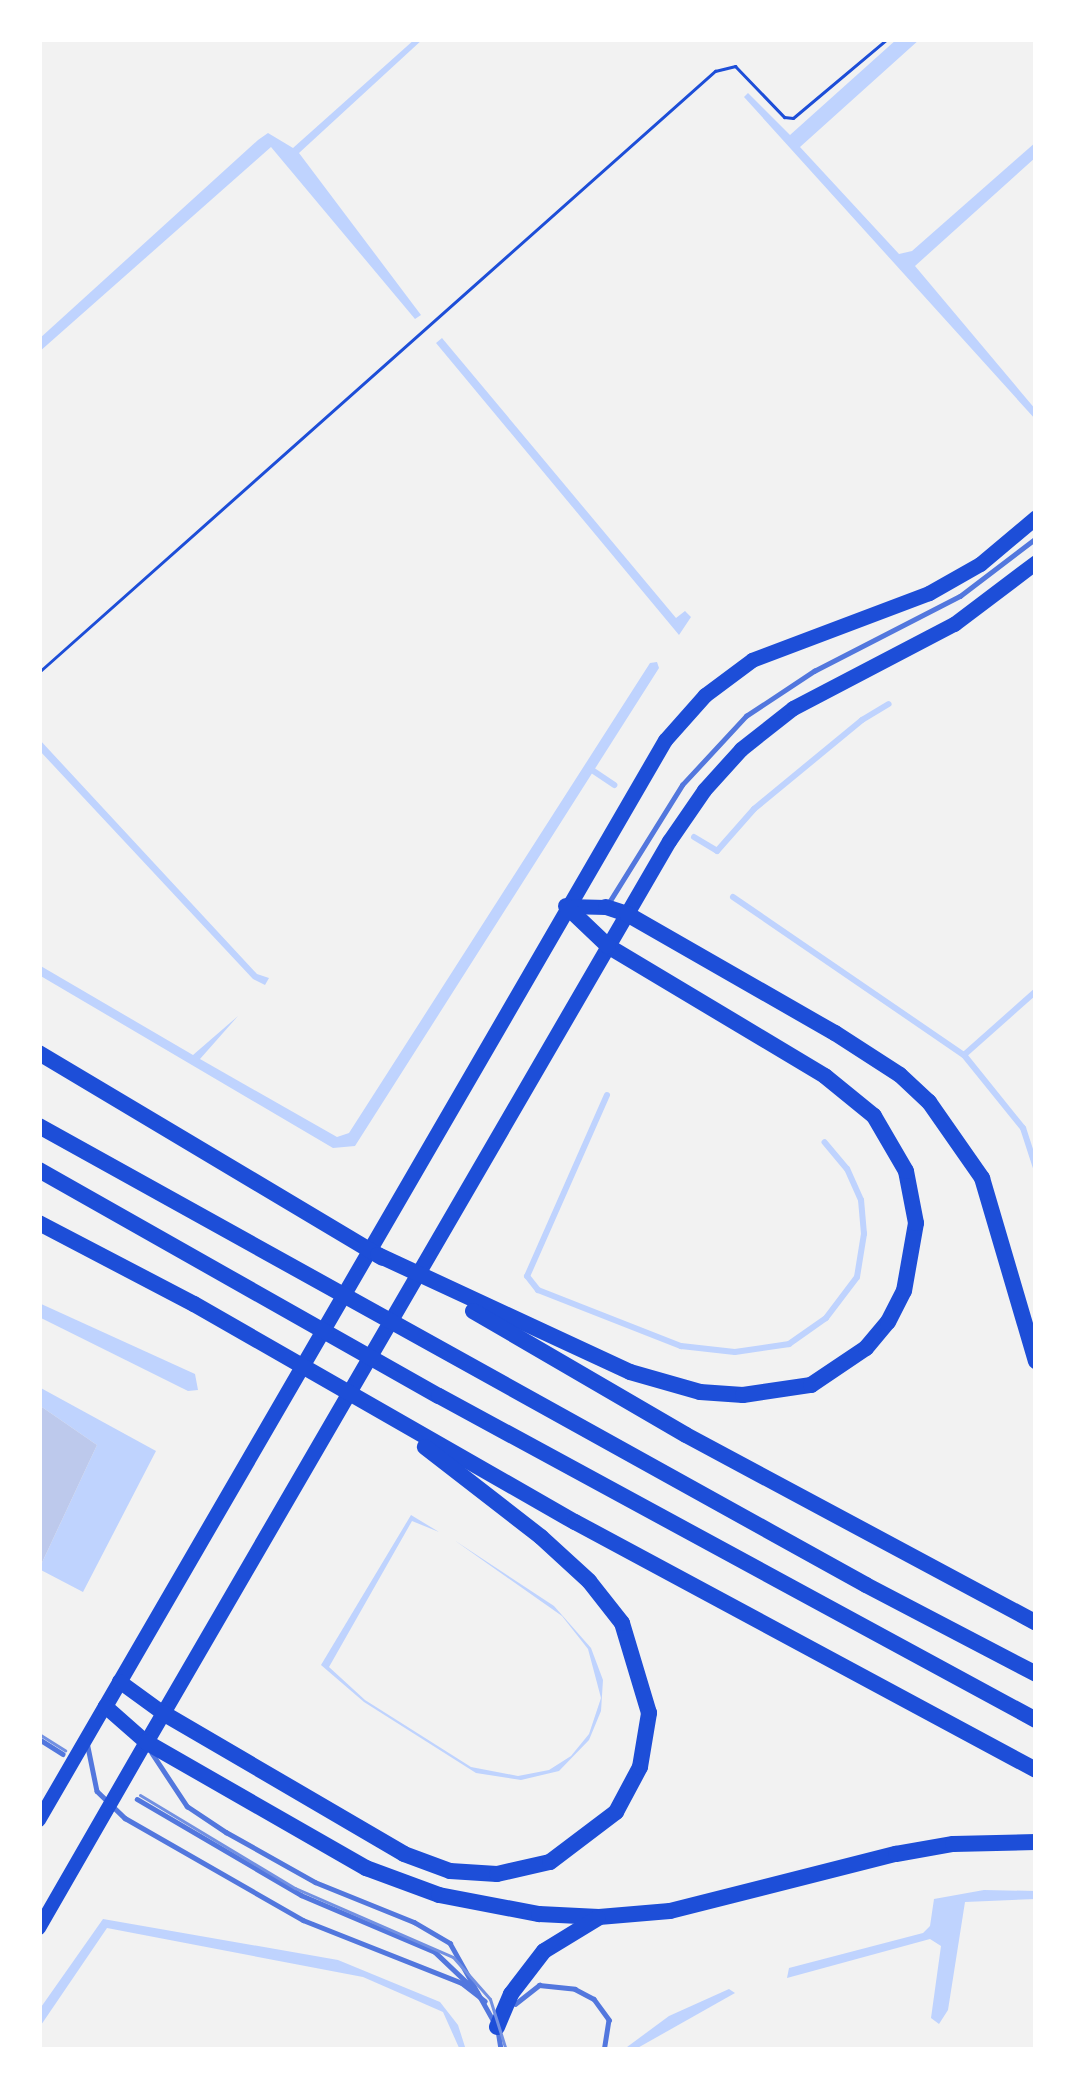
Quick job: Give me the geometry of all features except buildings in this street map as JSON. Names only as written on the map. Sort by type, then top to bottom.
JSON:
[{"type":"highway","points":[[378,1256],[630,1372],[700,1392],[759,1394],[812,1385],[866,1348],[888,1322],[904,1291],[916,1223],[906,1171],[874,1116],[825,1076],[608,946],[566,906]]},
{"type":"highway","points":[[605,907],[627,914],[869,1054],[929,1102],[982,1178],[1036,1360]]},
{"type":"highway","points":[[39,1053],[686,1435],[1036,1623]]},
{"type":"highway","points":[[39,1126],[866,1585],[1036,1674]]},
{"type":"highway","points":[[39,1170],[460,1408],[1036,1720]]},
{"type":"highway","points":[[39,1223],[1036,1770]]},
{"type":"highway","points":[[163,1713],[404,1854],[450,1870],[497,1874],[550,1862],[616,1812],[640,1767],[649,1713],[622,1623],[589,1581],[541,1537],[483,1497],[393,1418]]},
{"type":"highway","points":[[146,1742],[400,1881],[478,1904],[599,1917],[712,1903],[953,1844],[1036,1842]]},
{"type":"highway","points":[[497,2027],[511,1994],[544,1951],[599,1917]]},
{"type":"main road","points":[[39,1820],[665,740],[724,679],[781,645],[929,593],[980,564],[1036,517]]},
{"type":"main road","points":[[39,1928],[685,815],[741,749],[821,692],[954,624],[1036,562]]},
{"type":"main road","points":[[566,906],[605,907]]},
{"type":"main road","points":[[119,1681],[163,1713]]},
{"type":"main road","points":[[105,1706],[146,1742]]},
{"type":"lane","points":[[608,946],[605,907],[682,784],[746,716],[814,671],[960,596],[1036,538]]},
{"type":"lane","points":[[87,1737],[97,1791],[111,1804],[262,1899],[462,1983],[484,2001]]},
{"type":"lane","points":[[39,1739],[63,1754]]},
{"type":"lane","points":[[146,1742],[187,1806],[315,1882],[438,1935],[460,1954],[497,2027],[501,2050]]},
{"type":"lane","points":[[137,1799],[301,1895],[435,1952],[458,1969],[484,2001]]},
{"type":"lane","points":[[497,2027],[526,1994],[539,1985],[558,1984],[595,2000],[603,2010],[609,2020],[604,2050]]},
{"type":"path","points":[[39,671],[715,71],[735,66],[784,117],[793,118],[887,39]]},
{"type":"water","points":[[415,39],[423,39],[299,153],[421,315],[415,319],[271,147],[39,352],[39,339],[258,140],[268,133],[293,148]]},
{"type":"water","points":[[897,39],[920,39],[800,147],[899,254],[912,251],[1036,142],[1036,157],[915,266],[1036,410],[1036,420],[744,97],[748,93],[790,135]]},
{"type":"water","points":[[442,338],[676,618],[685,611],[691,617],[679,635],[436,343]]},
{"type":"water","points":[[657,662],[659,668],[355,1146],[333,1148],[39,975],[39,965],[193,1055],[238,1016],[200,1059],[337,1137],[349,1133],[650,663]]},
{"type":"water","points":[[39,739],[257,974],[269,978],[265,985],[253,979],[39,750]]},
{"type":"water","points":[[39,1303],[195,1374],[198,1390],[188,1391],[39,1317]]},
{"type":"water","points":[[39,1387],[156,1451],[83,1592],[39,1569],[97,1445],[39,1405]]},
{"type":"water","points":[[411,1515],[439,1532],[412,1521],[329,1667],[365,1700],[471,1767],[518,1776],[549,1770],[571,1756],[589,1734],[601,1698],[588,1649],[562,1616],[454,1540],[554,1606],[591,1648],[603,1680],[601,1711],[589,1740],[559,1771],[521,1780],[476,1773],[364,1702],[321,1665]]},
{"type":"water","points":[[984,1890],[1036,1891],[1036,1899],[965,1902],[948,2010],[939,2024],[931,2018],[941,1946],[930,1939],[787,1978],[789,1968],[923,1933],[930,1926],[934,1899]]},
{"type":"water","points":[[103,1919],[338,1960],[440,2002],[458,2025],[466,2050],[460,2050],[443,2012],[363,1977],[107,1928],[39,2028],[39,2010]]},
{"type":"water","points":[[729,1989],[735,1993],[634,2050],[623,2050],[669,2016]]},
{"type":"waterway","points":[[694,837],[717,851],[754,809],[862,720],[889,704]]},
{"type":"waterway","points":[[592,770],[614,785]]},
{"type":"waterway","points":[[733,897],[964,1055],[1023,1128],[1036,1168]]},
{"type":"waterway","points":[[964,1055],[1036,991]]},
{"type":"waterway","points":[[607,1095],[527,1276],[538,1290],[681,1346],[735,1352],[789,1344],[826,1318],[857,1277],[864,1234],[861,1200],[847,1169],[824,1142]]},
{"type":"tram line","points":[[39,1734],[65,1750]]},
{"type":"tram line","points":[[140,1795],[295,1888],[453,1957],[490,1999],[506,2050]]}]
